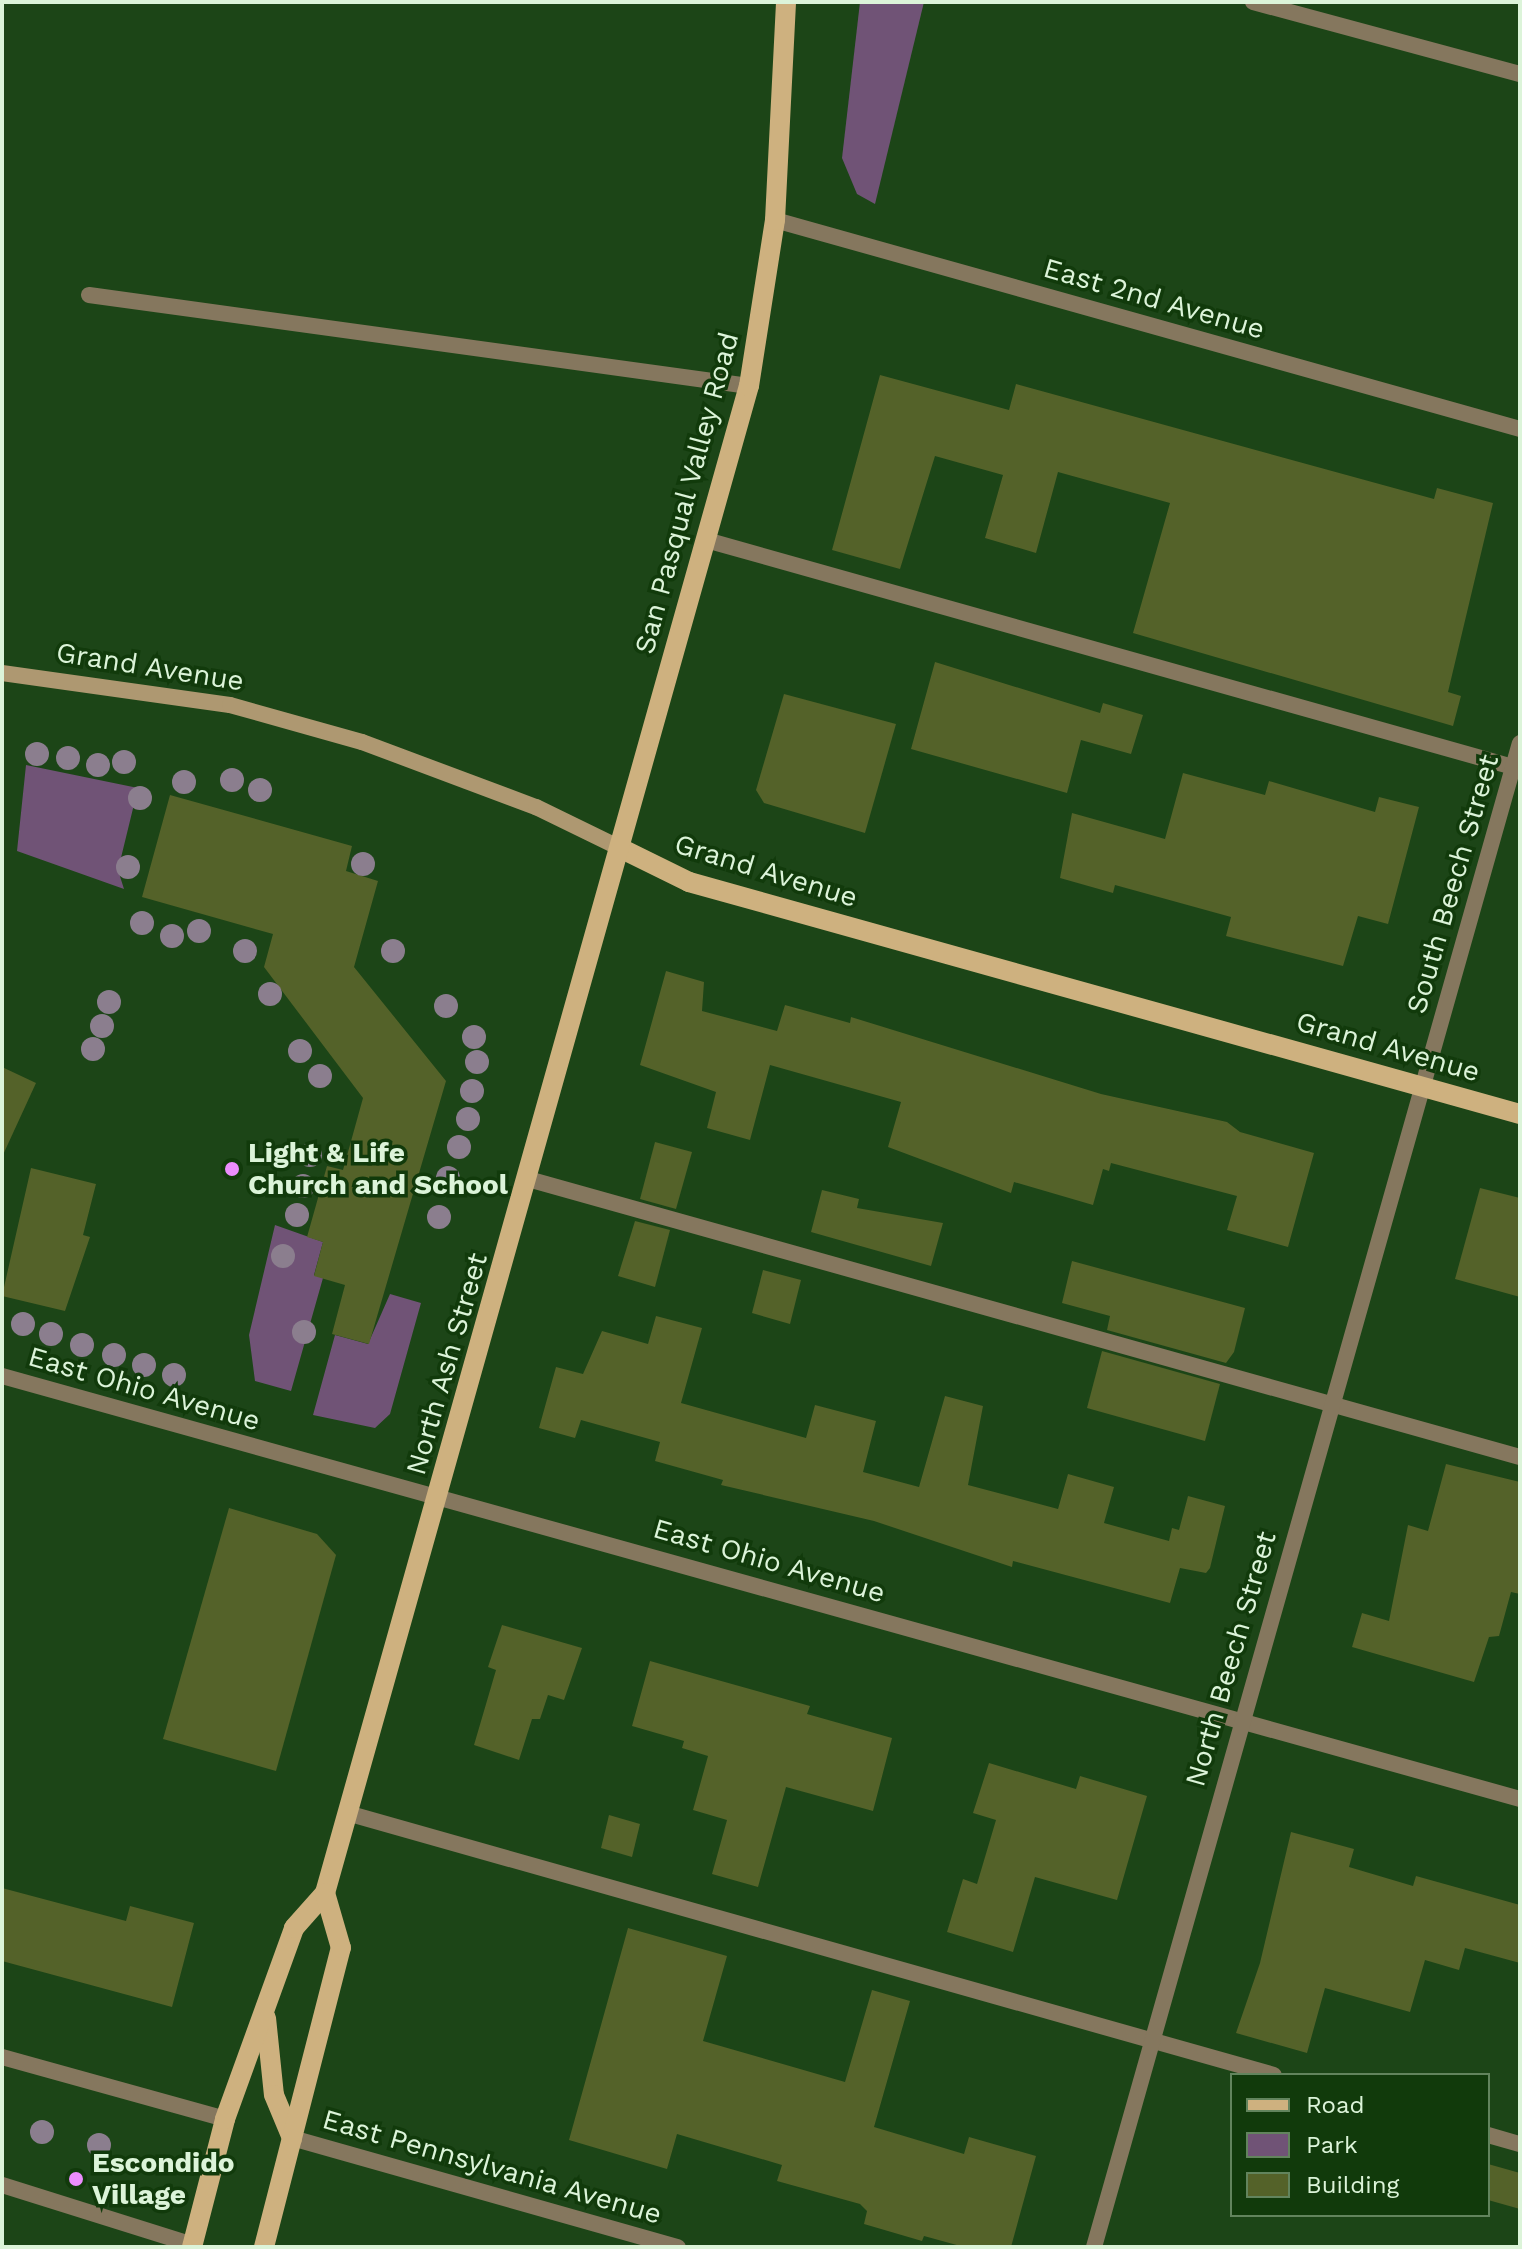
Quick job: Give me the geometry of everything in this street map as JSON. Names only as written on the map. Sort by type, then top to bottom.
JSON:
[{"type":"main road","name":"San Pasqual Valley Road","points":[[620,848],[749,386],[775,220],[786,2]]},
{"type":"main road","name":"Grand Avenue","points":[[2,673],[230,705],[362,742],[536,807],[689,882],[1520,1114]]},
{"type":"main road","name":"North Ash Street","points":[[193,2246],[225,2119],[265,2017],[294,1928],[325,1893],[620,848]]},
{"type":"main road","points":[[264,2247],[341,1948],[325,1893]]},
{"type":"main road","points":[[265,2017],[274,2095],[292,2138]]},
{"type":"street","points":[[1253,2],[1520,74]]},
{"type":"street","name":"East 2nd Avenue","points":[[775,220],[1520,429]]},
{"type":"street","points":[[89,295],[749,386]]},
{"type":"street","points":[[706,540],[1517,768]]},
{"type":"street","name":"South Beech Street","points":[[1423,1086],[1517,768],[1520,743]]},
{"type":"street","name":"North Beech Street","points":[[1094,2247],[1330,1403],[1423,1086]]},
{"type":"street","points":[[528,1179],[1520,1457]]},
{"type":"street","name":"East Ohio Avenue","points":[[2,1376],[1520,1799]]},
{"type":"street","points":[[347,1813],[1267,2073]]},
{"type":"street","points":[[2,2057],[225,2119]]},
{"type":"street","points":[[1490,2136],[1520,2144]]},
{"type":"street","name":"East Pennsylvania Avenue","points":[[292,2138],[678,2247]]},
{"type":"street","points":[[2,2185],[193,2246]]},
{"type":"green space","points":[[860,2],[924,2],[875,204],[857,194],[842,158]]},
{"type":"green space","points":[[26,765],[138,788],[118,870],[124,889],[17,851]]},
{"type":"green space","points":[[275,1225],[323,1242],[314,1275],[323,1278],[291,1391],[255,1381],[249,1335]]},
{"type":"green space","points":[[390,1294],[421,1303],[390,1414],[375,1428],[313,1415],[335,1335],[368,1344]]},
{"type":"building","points":[[880,375],[1009,410],[1016,384],[1434,499],[1437,488],[1493,503],[1448,692],[1461,696],[1453,726],[1133,633],[1170,503],[1058,472],[1036,553],[985,538],[1003,475],[935,456],[900,569],[832,550]]},
{"type":"building","points":[[935,662],[1100,713],[1103,703],[1143,715],[1131,754],[1081,740],[1067,793],[911,749]]},
{"type":"building","points":[[784,694],[896,724],[865,833],[764,803],[756,790]]},
{"type":"building","points":[[1183,773],[1265,795],[1269,781],[1375,812],[1379,797],[1419,807],[1388,924],[1358,916],[1343,966],[1226,936],[1231,917],[1115,885],[1113,893],[1060,878],[1072,813],[1165,839]]},
{"type":"building","points":[[170,795],[352,846],[346,871],[378,881],[354,967],[446,1081],[369,1344],[332,1334],[345,1285],[314,1276],[323,1242],[307,1237],[327,1166],[343,1170],[363,1098],[264,967],[273,934],[142,897]]},
{"type":"building","points":[[666,971],[704,982],[702,1011],[777,1031],[785,1005],[850,1023],[851,1017],[1101,1094],[1227,1122],[1240,1132],[1314,1153],[1288,1247],[1227,1230],[1237,1196],[1111,1163],[1109,1171],[1103,1169],[1093,1205],[1014,1182],[1011,1193],[888,1147],[901,1102],[770,1065],[750,1140],[707,1128],[716,1092],[640,1065]]},
{"type":"building","points":[[2,1067],[36,1083],[2,1157]]},
{"type":"building","points":[[655,1142],[692,1152],[676,1209],[640,1199]]},
{"type":"building","points":[[31,1168],[96,1184],[83,1235],[90,1237],[65,1311],[2,1296]]},
{"type":"building","points":[[1480,1188],[1520,1198],[1520,1297],[1455,1279]]},
{"type":"building","points":[[822,1190],[859,1199],[857,1208],[943,1223],[931,1266],[811,1232]]},
{"type":"building","points":[[635,1221],[670,1230],[655,1287],[618,1276]]},
{"type":"building","points":[[1072,1261],[1245,1308],[1234,1352],[1226,1363],[1107,1330],[1110,1316],[1062,1303]]},
{"type":"building","points":[[763,1270],[801,1280],[790,1324],[752,1313]]},
{"type":"building","points":[[656,1316],[702,1328],[681,1403],[806,1438],[815,1405],[876,1421],[863,1472],[919,1487],[945,1396],[983,1406],[968,1485],[1058,1509],[1068,1474],[1114,1487],[1104,1523],[1169,1541],[1172,1528],[1179,1530],[1188,1496],[1225,1506],[1210,1568],[1206,1573],[1180,1568],[1170,1603],[1013,1561],[1012,1567],[874,1521],[721,1485],[723,1480],[655,1461],[660,1442],[581,1420],[575,1438],[539,1428],[556,1367],[583,1374],[602,1331],[648,1344]]},
{"type":"building","points":[[1102,1351],[1220,1384],[1205,1441],[1087,1408]]},
{"type":"building","points":[[1446,1464],[1520,1482],[1520,1594],[1511,1592],[1499,1636],[1489,1637],[1474,1682],[1352,1647],[1362,1613],[1389,1621],[1408,1525],[1428,1531]]},
{"type":"building","points":[[229,1508],[317,1534],[336,1555],[276,1771],[163,1739]]},
{"type":"building","points":[[502,1625],[582,1648],[564,1700],[548,1695],[540,1719],[532,1719],[519,1760],[474,1745],[496,1670],[488,1667]]},
{"type":"building","points":[[650,1661],[810,1706],[807,1714],[892,1738],[873,1811],[786,1787],[758,1887],[712,1874],[727,1820],[693,1810],[708,1756],[682,1748],[684,1741],[632,1726]]},
{"type":"building","points":[[989,1763],[1076,1789],[1080,1776],[1147,1796],[1117,1900],[1035,1877],[1013,1952],[947,1932],[963,1879],[977,1884],[996,1820],[973,1813]]},
{"type":"building","points":[[609,1815],[640,1824],[632,1857],[601,1848]]},
{"type":"building","points":[[1291,1832],[1354,1849],[1349,1867],[1413,1886],[1416,1876],[1520,1905],[1520,1963],[1465,1948],[1459,1970],[1425,1960],[1410,2012],[1325,1988],[1307,2053],[1236,2033],[1260,1963]]},
{"type":"building","points":[[2,1888],[126,1921],[130,1906],[194,1923],[172,2007],[2,1961]]},
{"type":"building","points":[[628,1928],[727,1956],[703,2041],[845,2082],[872,1990],[910,2001],[874,2127],[964,2154],[969,2137],[1036,2156],[1011,2247],[964,2247],[924,2236],[922,2241],[864,2224],[867,2211],[860,2204],[777,2181],[782,2165],[677,2134],[667,2169],[569,2140]]},
{"type":"building","points":[[1490,2165],[1520,2173],[1520,2209],[1490,2201]]},
{"type":"place","name":"Light & Life Church and School","points":[[232,1169]]},
{"type":"place","name":"Escondido Village","points":[[76,2179]]}]
